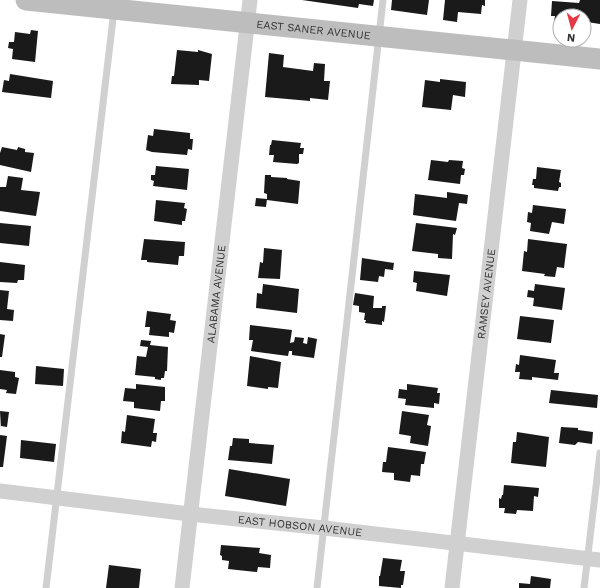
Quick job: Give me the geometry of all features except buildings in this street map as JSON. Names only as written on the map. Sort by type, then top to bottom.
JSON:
[{"type":"street","name":"EAST SANER AVENUE","points":[[26,0],[115,5],[248,24],[600,59]]},
{"type":"street","name":"ALABAMA AVENUE","points":[[182,588],[250,0]]},
{"type":"street","name":"RAMSEY AVENUE","points":[[452,588],[520,0]]},
{"type":"street","name":"EAST HOBSON AVENUE","points":[[0,491],[594,560]]},
{"type":"lane","points":[[317,588],[383,0]]},
{"type":"lane","points":[[46,588],[115,5]]},
{"type":"lane","points":[[584,588],[594,560],[600,453]]}]
